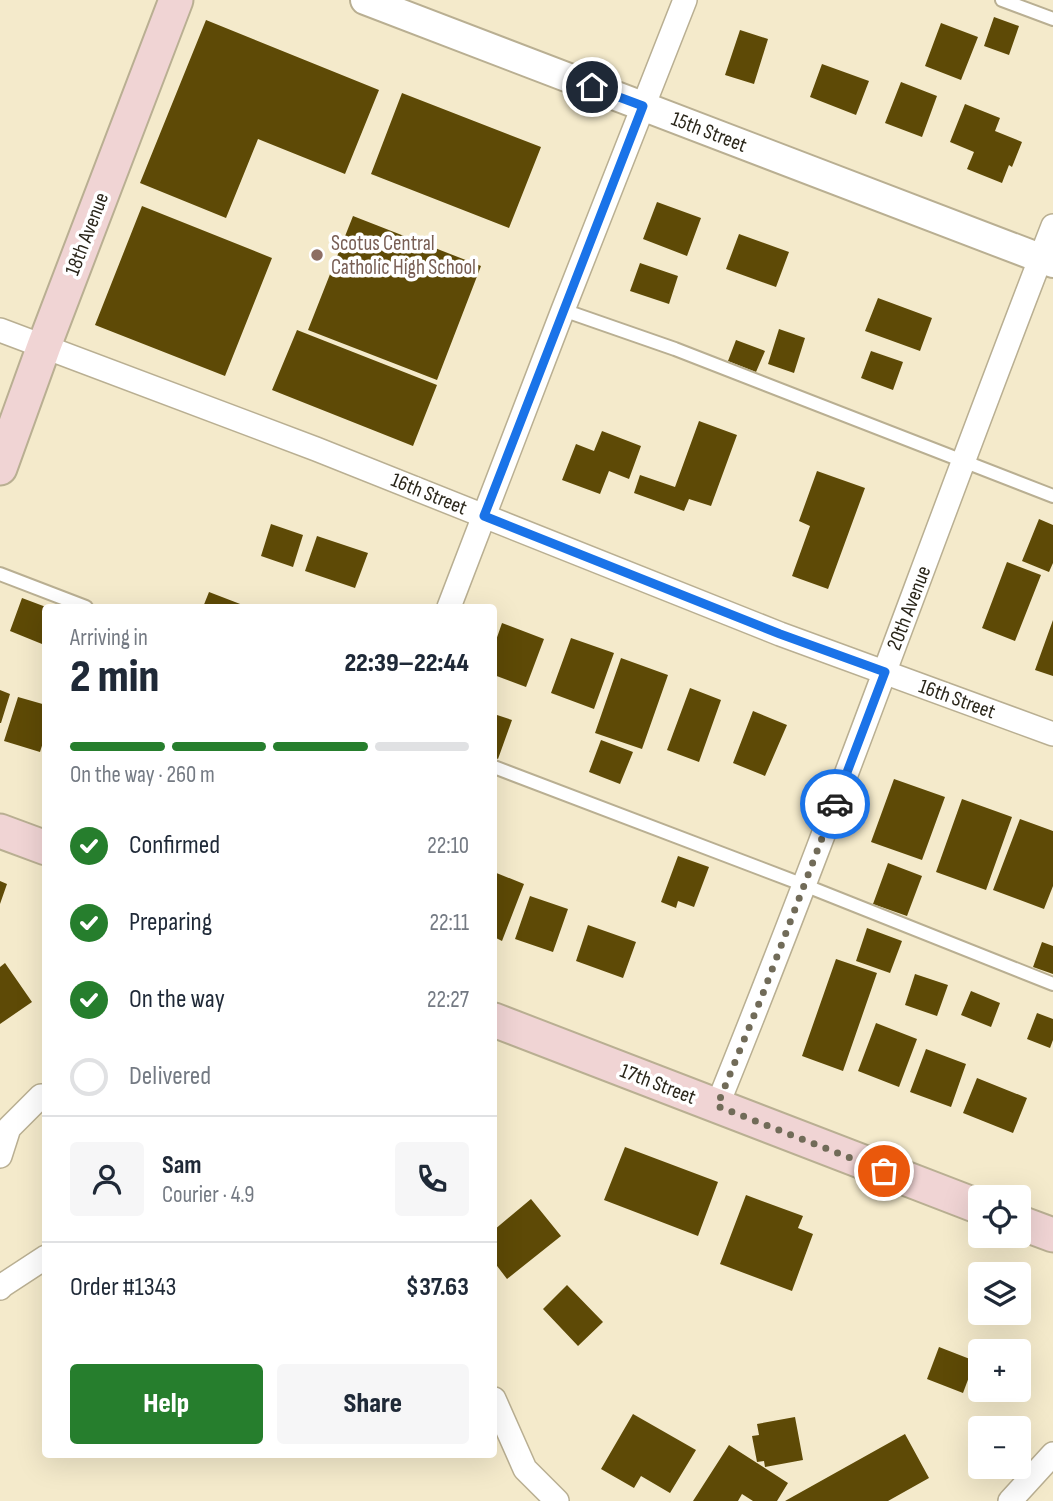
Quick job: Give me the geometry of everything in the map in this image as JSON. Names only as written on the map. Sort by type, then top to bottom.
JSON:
[{"type":"main road","name":"18th Avenue","points":[[0,468],[176,0]]},
{"type":"main road","points":[[0,831],[42,847]]},
{"type":"main road","name":"17th Street","points":[[497,1021],[968,1202]]},
{"type":"main road","points":[[1031,1227],[1053,1235]]},
{"type":"street","name":"15th Street","points":[[365,0],[1047,261]]},
{"type":"street","points":[[450,604],[685,0]]},
{"type":"street","name":"20th Avenue","points":[[717,1106],[762,996],[964,461],[1047,261],[1053,226]]},
{"type":"street","name":"16th Street","points":[[0,330],[303,444],[780,634],[1053,734]]},
{"type":"street","points":[[0,1156],[9,1128],[42,1096]]},
{"type":"street","points":[[1,1279],[42,1259]]},
{"type":"street","points":[[497,1406],[525,1469],[556,1501]]},
{"type":"street","points":[[1010,1501],[1052,1458]]},
{"type":"lane","points":[[1002,0],[1053,19]]},
{"type":"lane","points":[[563,310],[675,349],[1053,496]]},
{"type":"lane","points":[[0,574],[78,604]]},
{"type":"lane","points":[[497,768],[804,885],[1053,984]]},
{"type":"building","points":[[994,17],[1019,26],[1009,55],[984,46]]},
{"type":"building","points":[[206,20],[379,90],[345,174],[258,139],[226,218],[140,183]]},
{"type":"building","points":[[941,23],[978,37],[961,80],[925,66]]},
{"type":"building","points":[[740,30],[768,39],[754,84],[725,75]]},
{"type":"building","points":[[822,64],[869,81],[856,115],[810,97]]},
{"type":"building","points":[[901,82],[937,96],[922,137],[885,123]]},
{"type":"building","points":[[402,93],[541,147],[509,228],[371,174]]},
{"type":"building","points":[[965,104],[1000,118],[995,131],[1022,142],[1002,183],[967,169],[974,152],[950,142]]},
{"type":"building","points":[[657,202],[701,218],[687,256],[643,239]]},
{"type":"building","points":[[142,206],[272,258],[225,376],[95,325]]},
{"type":"building","points":[[353,216],[481,266],[437,380],[308,330]]},
{"type":"building","points":[[739,234],[789,252],[776,287],[726,269]]},
{"type":"building","points":[[640,263],[678,276],[669,304],[630,291]]},
{"type":"building","points":[[878,298],[932,318],[920,351],[865,331]]},
{"type":"building","points":[[779,329],[805,338],[794,373],[768,364]]},
{"type":"building","points":[[297,330],[437,385],[413,446],[272,390]]},
{"type":"building","points":[[736,340],[765,351],[756,372],[728,361]]},
{"type":"building","points":[[871,351],[903,362],[893,390],[861,378]]},
{"type":"building","points":[[699,421],[737,435],[711,506],[689,499],[684,511],[634,493],[640,475],[675,487]]},
{"type":"building","points":[[602,431],[641,446],[629,479],[609,471],[600,494],[562,480],[576,444],[594,451]]},
{"type":"building","points":[[817,471],[865,488],[828,589],[792,576],[810,526],[799,521]]},
{"type":"building","points":[[1039,519],[1053,525],[1053,563],[1049,572],[1022,561]]},
{"type":"building","points":[[271,524],[303,535],[293,567],[261,556]]},
{"type":"building","points":[[317,536],[368,553],[355,588],[305,571]]},
{"type":"building","points":[[1007,562],[1041,575],[1015,641],[982,628]]},
{"type":"building","points":[[209,592],[240,604],[204,604]]},
{"type":"building","points":[[22,598],[42,606],[42,644],[10,631]]},
{"type":"building","points":[[1053,620],[1053,676],[1035,670]]},
{"type":"building","points":[[502,623],[544,639],[526,687],[497,676],[497,637]]},
{"type":"building","points":[[571,638],[614,653],[594,709],[551,693]]},
{"type":"building","points":[[621,658],[668,675],[642,749],[595,733]]},
{"type":"building","points":[[690,688],[721,700],[699,762],[667,750]]},
{"type":"building","points":[[0,690],[10,694],[1,723],[0,723]]},
{"type":"building","points":[[18,697],[42,704],[40,752],[4,741]]},
{"type":"building","points":[[753,711],[787,725],[765,776],[733,763]]},
{"type":"building","points":[[497,715],[512,720],[497,758]]},
{"type":"building","points":[[601,740],[633,752],[620,784],[589,772]]},
{"type":"building","points":[[894,779],[945,797],[922,860],[871,842]]},
{"type":"building","points":[[962,799],[1012,817],[986,890],[936,872]]},
{"type":"building","points":[[1020,819],[1053,831],[1053,886],[1044,909],[993,890]]},
{"type":"building","points":[[678,856],[709,867],[694,907],[678,901],[676,908],[661,902]]},
{"type":"building","points":[[888,863],[922,876],[907,916],[873,904]]},
{"type":"building","points":[[497,873],[524,884],[502,941],[497,938]]},
{"type":"building","points":[[0,881],[7,884],[0,904]]},
{"type":"building","points":[[530,896],[568,909],[553,952],[515,939]]},
{"type":"building","points":[[588,925],[636,942],[623,978],[576,961]]},
{"type":"building","points":[[867,928],[902,941],[890,973],[856,961]]},
{"type":"building","points":[[1042,942],[1053,946],[1053,974],[1033,967]]},
{"type":"building","points":[[836,959],[877,973],[843,1071],[802,1056]]},
{"type":"building","points":[[5,963],[32,1002],[0,1024],[0,967]]},
{"type":"building","points":[[915,974],[948,985],[937,1016],[905,1005]]},
{"type":"building","points":[[971,991],[1000,1003],[991,1027],[961,1015]]},
{"type":"building","points":[[1037,1013],[1053,1019],[1053,1040],[1050,1048],[1027,1039]]},
{"type":"building","points":[[876,1023],[917,1039],[899,1087],[858,1071]]},
{"type":"building","points":[[926,1049],[966,1064],[951,1107],[910,1092]]},
{"type":"building","points":[[977,1078],[1027,1098],[1013,1133],[963,1113]]},
{"type":"building","points":[[625,1147],[718,1182],[698,1236],[604,1200]]},
{"type":"building","points":[[746,1195],[803,1216],[798,1228],[813,1234],[792,1291],[720,1264]]},
{"type":"building","points":[[531,1199],[561,1236],[507,1279],[497,1266],[497,1227]]},
{"type":"building","points":[[567,1285],[603,1322],[578,1346],[543,1309]]},
{"type":"building","points":[[939,1347],[968,1358],[968,1380],[963,1393],[927,1379]]},
{"type":"building","points":[[633,1414],[696,1450],[670,1493],[641,1476],[634,1488],[601,1469]]},
{"type":"building","points":[[795,1417],[803,1460],[765,1467],[764,1461],[757,1462],[752,1436],[759,1435],[757,1424]]},
{"type":"building","points":[[905,1434],[929,1478],[888,1501],[785,1501]]},
{"type":"building","points":[[729,1445],[788,1483],[777,1501],[753,1501],[742,1494],[738,1501],[693,1501]]},
{"type":"way so far","points":[[835,804],[717,1106],[884,1171]]},
{"type":"place","name":"Scotus Central Catholic High School","points":[[317,255]]},
{"type":"route","points":[[592,87],[643,106],[484,516],[780,634],[885,672],[835,804]]}]
